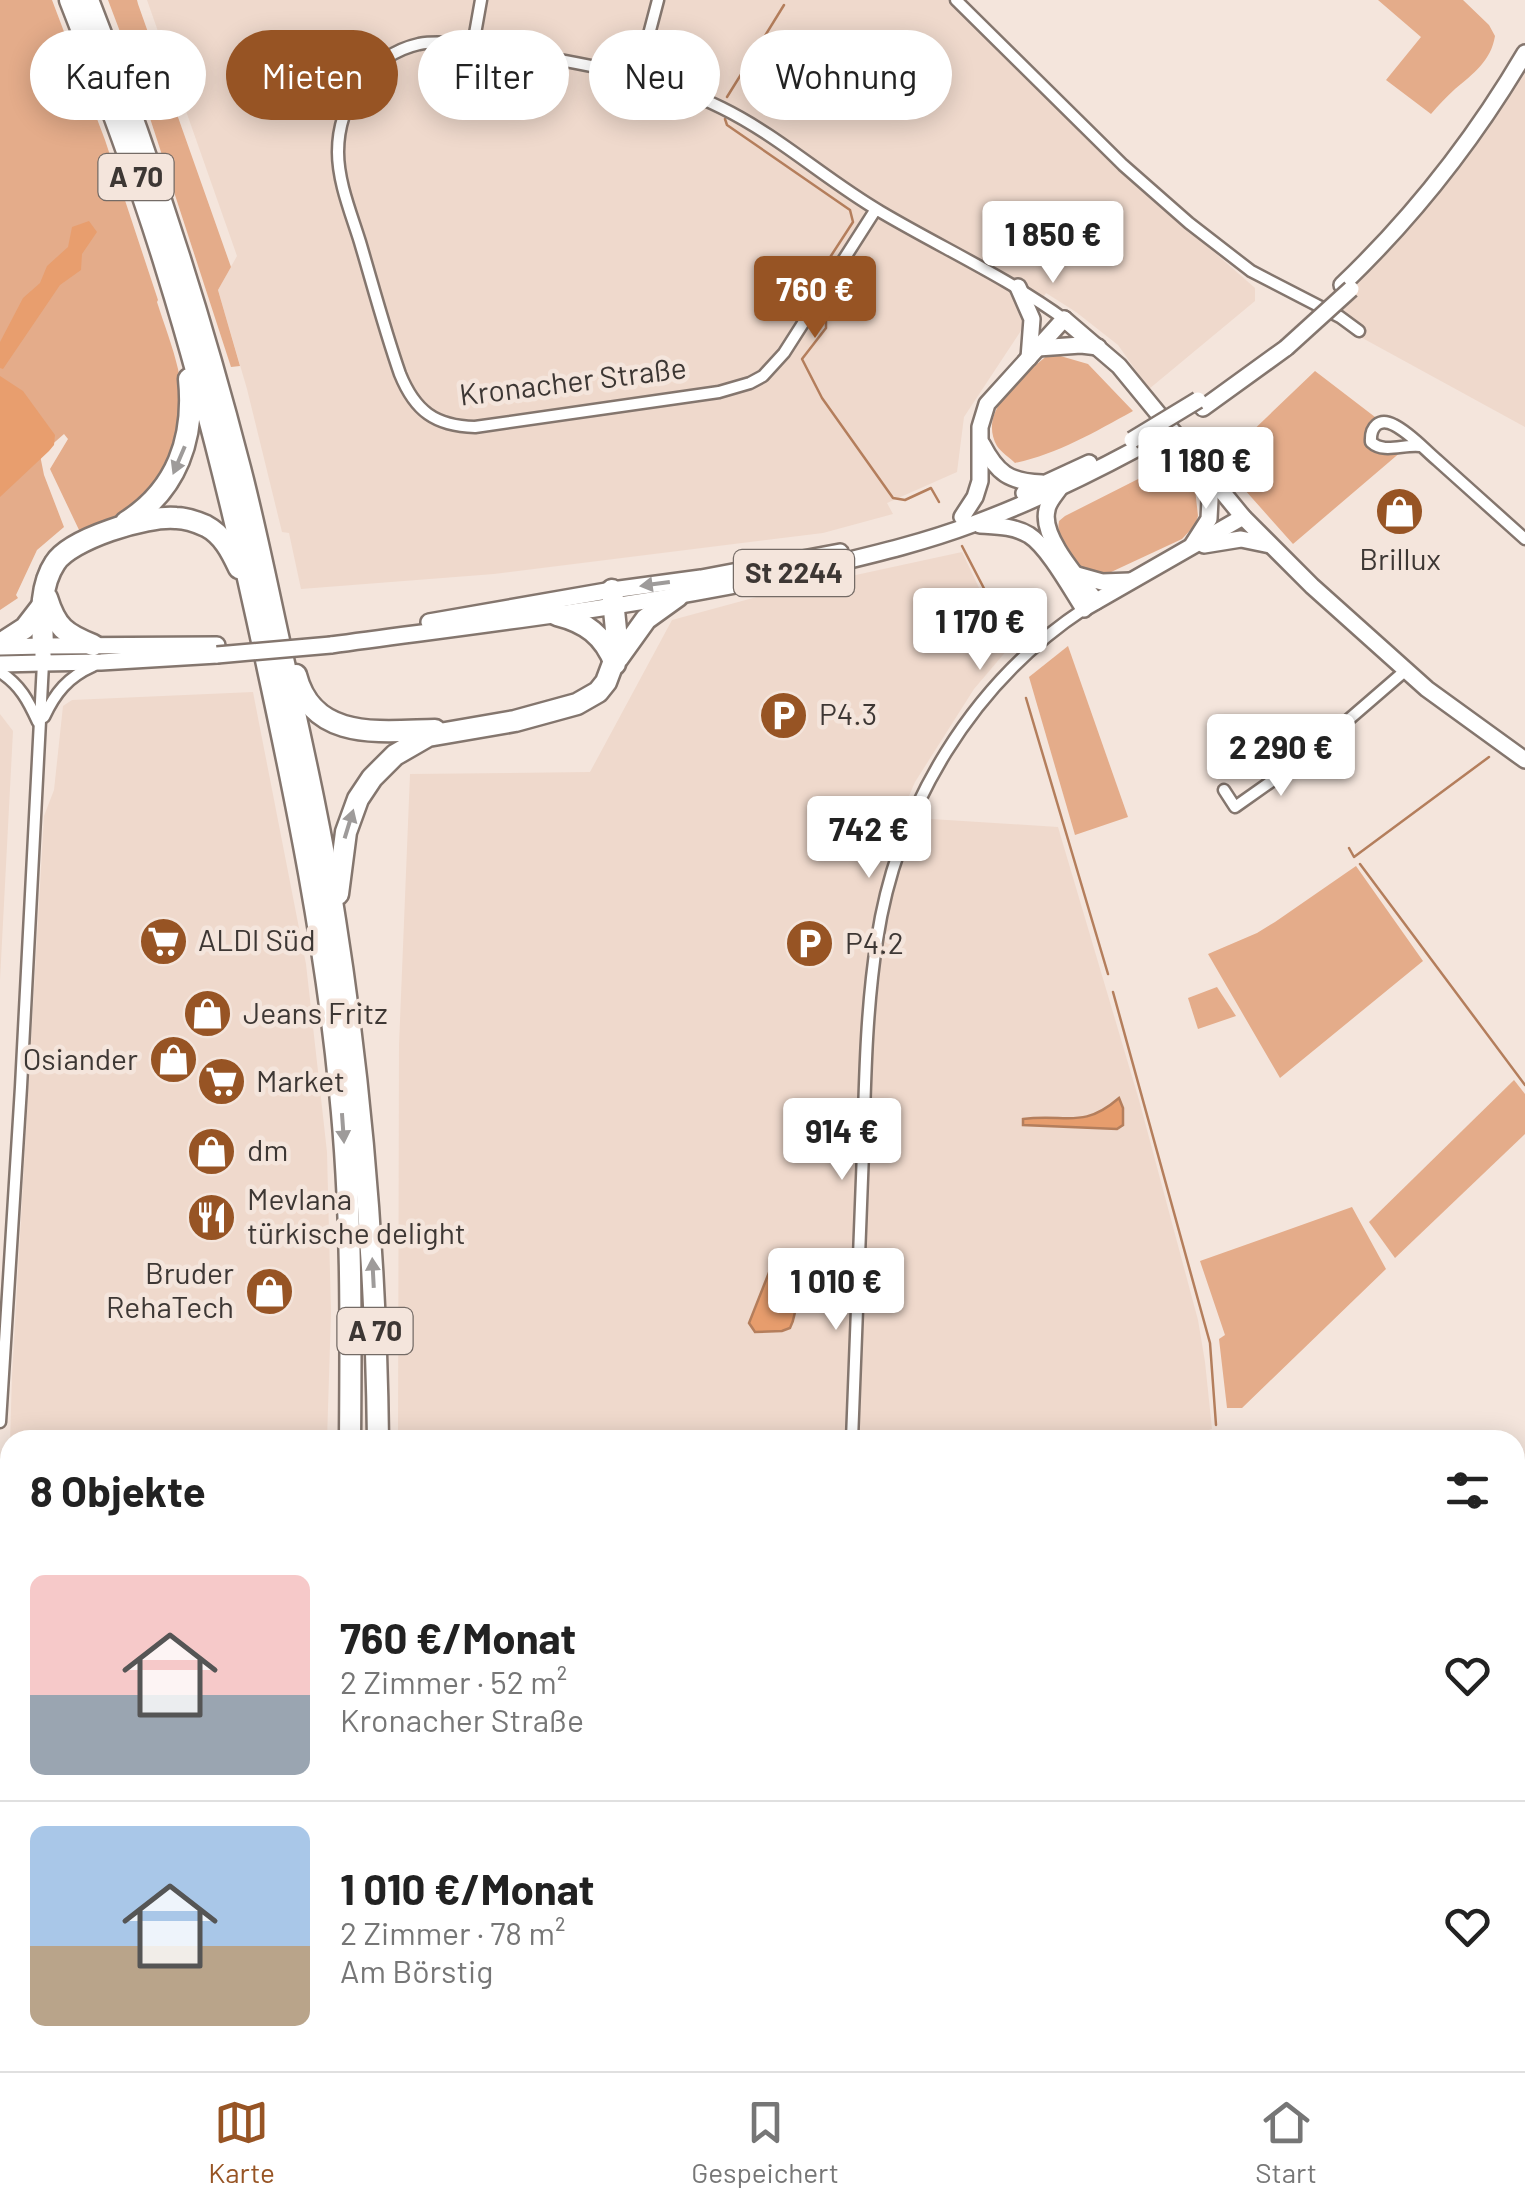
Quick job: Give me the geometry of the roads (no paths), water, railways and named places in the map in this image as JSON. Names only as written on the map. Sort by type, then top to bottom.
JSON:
[{"type":"highway","name":"A 70","points":[[70,0],[142,192],[185,330],[228,490],[306,852],[336,1055],[348,1200],[350,1430]]},
{"type":"highway","name":"A 70","points":[[88,0],[134,122],[206,344],[241,471],[311,785],[335,920],[364,1140],[378,1430]]},
{"type":"highway","points":[[42,655],[43,599],[47,578],[58,557],[131,518],[156,498],[180,461],[191,410],[185,330]]},
{"type":"highway","points":[[111,530],[166,518],[206,526],[231,552],[256,612]]},
{"type":"highway","points":[[335,920],[343,846],[358,799],[395,755],[428,736],[545,714],[577,704],[598,692],[646,619],[678,596]]},
{"type":"highway","points":[[0,646],[32,621],[43,599]]},
{"type":"highway","points":[[43,599],[66,633],[97,654]]},
{"type":"highway","points":[[613,599],[618,639],[614,664]]},
{"type":"highway","points":[[557,614],[596,632],[614,664]]},
{"type":"highway","points":[[277,630],[303,694],[324,718],[363,730],[457,730]]},
{"type":"main road","name":"St 2244","points":[[1346,287],[1465,145],[1525,53]]},
{"type":"main road","name":"St 2244","points":[[331,640],[428,622],[613,599],[678,596],[856,558],[967,521],[1053,486],[1135,444],[1200,404],[1282,344],[1395,245],[1474,148],[1525,72]]},
{"type":"main road","points":[[1018,287],[1032,319],[1034,353]]},
{"type":"main road","points":[[1064,319],[988,404],[980,427],[980,481],[967,521],[1004,526],[1030,536],[1090,605]]},
{"type":"main road","name":"Kronacher Straße","points":[[1064,319],[1098,347],[1146,398],[1270,546],[1406,670],[1525,760]]},
{"type":"main road","points":[[1034,353],[1059,345],[1098,347]]},
{"type":"main road","points":[[980,440],[1008,476],[1053,486],[1046,520],[1090,605]]},
{"type":"main road","points":[[1190,547],[1209,519],[1211,479]]},
{"type":"main road","points":[[1090,605],[1243,516]]},
{"type":"main road","name":"St 2244","points":[[0,646],[42,655],[217,650],[557,614],[967,521]]},
{"type":"main road","points":[[1190,547],[1241,539],[1270,546]]},
{"type":"main road","points":[[1077,575],[1102,582],[1130,581]]},
{"type":"main road","name":"St 2244","points":[[0,668],[42,655]]},
{"type":"street","points":[[476,30],[481,0]]},
{"type":"street","points":[[650,30],[658,0]]},
{"type":"street","points":[[956,0],[1189,223],[1251,271],[1340,316],[1359,330]]},
{"type":"street","name":"Kronacher Straße","points":[[418,45],[374,68],[347,104],[339,129],[339,173],[408,395],[436,420],[475,427],[718,392],[750,383],[772,368],[784,353],[876,209]]},
{"type":"street","name":"Kronacher Straße","points":[[720,107],[876,209],[1018,287],[1064,319]]},
{"type":"street","points":[[1420,446],[1525,539]]},
{"type":"street","points":[[852,1430],[868,1019],[877,938],[891,875],[917,808],[941,760],[964,726],[1024,655],[1090,605]]},
{"type":"street","points":[[40,728],[56,694],[97,654]]},
{"type":"street","points":[[0,1422],[22,1088],[42,655]]},
{"type":"street","points":[[0,668],[23,692],[40,728]]},
{"type":"street","points":[[1224,790],[1235,807],[1303,759],[1406,670]]},
{"type":"waterway","points":[[727,97],[784,5]]},
{"type":"waterway","points":[[725,119],[727,125],[850,210],[853,222],[812,285]]},
{"type":"waterway","points":[[826,320],[826,328],[802,359],[822,398],[893,498],[905,500],[931,488],[939,502]]},
{"type":"waterway","points":[[962,546],[1012,650]]},
{"type":"waterway","points":[[1026,698],[1108,974]]},
{"type":"waterway","points":[[1349,848],[1354,857],[1489,757]]},
{"type":"waterway","points":[[1360,864],[1525,1085]]},
{"type":"waterway","points":[[1113,992],[1210,1343],[1216,1425]]},
{"type":"place","name":"Brillux","points":[[1400,511]]},
{"type":"place","name":"P4.3","points":[[784,715]]},
{"type":"place","name":"ALDI Süd","points":[[163,941]]},
{"type":"place","name":"P4.2","points":[[810,944]]},
{"type":"place","name":"Jeans Fritz","points":[[208,1014]]},
{"type":"place","name":"Osiander","points":[[173,1060]]},
{"type":"place","name":"Market","points":[[221,1082]]},
{"type":"place","name":"dm","points":[[212,1151]]},
{"type":"place","name":"Mevlana türkische delight","points":[[212,1217]]},
{"type":"place","name":"Bruder RehaTech","points":[[269,1291]]}]
